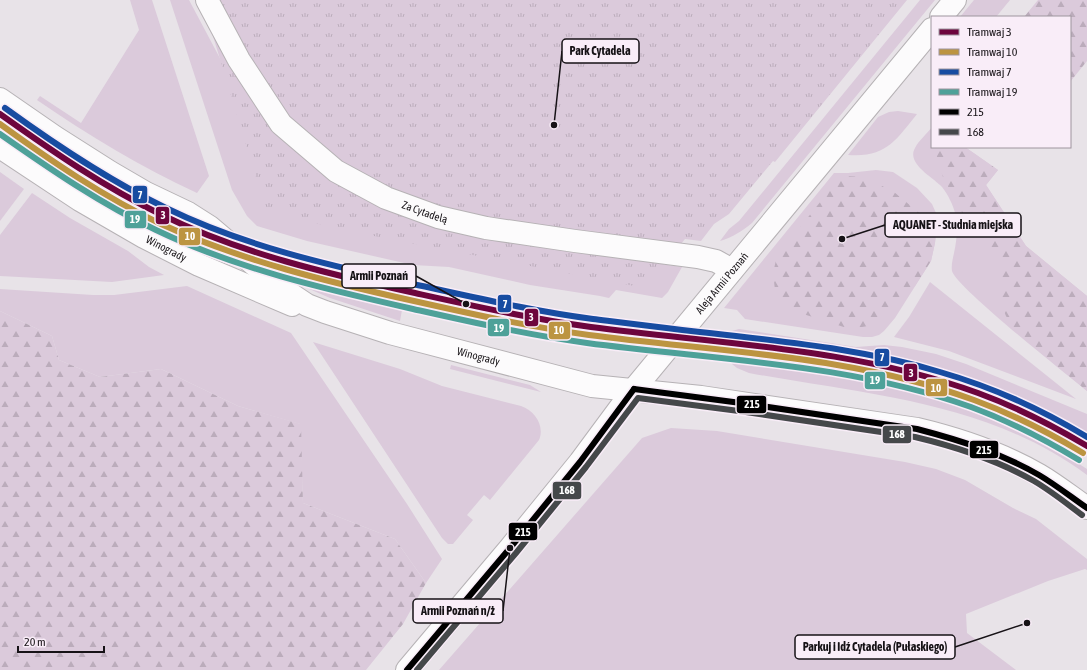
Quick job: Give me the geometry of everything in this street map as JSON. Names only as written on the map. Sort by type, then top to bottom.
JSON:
[{"type":"street","name":"Za Cytadelą","points":[[207,0],[239,60],[281,124],[336,171],[386,198],[438,217],[486,228],[575,241],[698,256],[716,261],[732,270]]},
{"type":"street","points":[[943,16],[955,0]]},
{"type":"street","name":"Aleja Armii Poznań","points":[[408,670],[580,462],[634,389],[931,30]]},
{"type":"street","name":"Winogrady","points":[[0,99],[54,137],[110,172],[192,215],[210,227],[292,295],[308,305],[325,312],[390,333],[592,386],[609,389],[634,389],[762,405],[917,429],[934,433],[984,449],[1027,469],[1040,476],[1087,508]]},
{"type":"street","name":"Winogrady","points":[[0,147],[80,200],[155,243],[288,304],[325,312]]},
{"type":"green space","points":[[130,0],[152,0],[209,176],[197,193],[115,150],[37,100],[40,96],[81,123],[139,30]]},
{"type":"green space","points":[[170,0],[189,0],[248,111],[438,233],[682,267],[668,292],[662,298],[616,290],[609,298],[530,285],[449,267],[413,265],[307,241],[257,226],[247,216],[232,190]]},
{"type":"green space","points":[[202,0],[907,0],[775,162],[773,161],[729,214],[714,224],[701,241],[685,239],[645,288],[332,228],[265,207]]},
{"type":"green space","points":[[920,0],[935,0],[752,223],[737,234],[720,241],[729,229],[739,221]]},
{"type":"green space","points":[[974,0],[1010,0],[997,16],[961,16]]},
{"type":"green space","points":[[1038,0],[1087,0],[1087,61],[1071,81],[1071,16],[1025,16]]},
{"type":"green space","points":[[0,111],[91,173],[124,192],[196,227],[221,250],[228,259],[143,223],[116,209],[57,173],[0,135]]},
{"type":"green space","points":[[898,111],[917,114],[896,139],[881,150],[872,154],[848,155],[878,117],[889,112]]},
{"type":"green space","points":[[931,128],[931,148],[966,148],[998,170],[986,185],[1026,246],[1087,296],[1087,391],[991,312],[958,280],[952,271],[957,232],[955,213],[948,196],[942,187],[917,165],[914,159],[913,154],[915,148]]},
{"type":"green space","points":[[934,148],[966,148],[998,170],[986,185],[1026,246],[1087,296],[1087,391],[1017,333],[1006,316],[998,297],[1002,272],[992,249],[968,224],[943,177]]},
{"type":"green space","points":[[876,170],[893,172],[917,188],[932,204],[936,213],[937,222],[935,243],[931,261],[895,318],[884,331],[879,335],[872,337],[863,337],[745,319],[737,310],[724,308],[834,173]]},
{"type":"green space","points":[[0,172],[24,189],[0,221]]},
{"type":"green space","points":[[841,176],[864,177],[894,192],[929,221],[937,222],[935,243],[931,261],[915,286],[874,325],[850,329],[797,312],[786,304],[775,290],[773,273],[777,256]]},
{"type":"green space","points":[[32,193],[70,218],[128,251],[149,267],[164,275],[112,282],[0,276],[0,235]]},
{"type":"green space","points":[[259,250],[301,262],[408,288],[403,306],[294,280]]},
{"type":"green space","points":[[930,282],[1076,399],[949,351],[894,337],[909,317]]},
{"type":"green space","points":[[187,286],[291,333],[407,504],[442,559],[426,583],[395,539],[303,503],[300,424],[238,406],[161,369],[100,377],[59,360],[52,336],[0,311],[0,289],[114,295]]},
{"type":"green space","points":[[307,288],[402,310],[400,321],[330,298]]},
{"type":"green space","points":[[426,292],[526,314],[592,324],[590,343],[497,327],[422,310]]},
{"type":"green space","points":[[0,311],[52,336],[59,360],[100,377],[161,369],[238,406],[301,424],[303,503],[395,539],[426,583],[403,624],[366,670],[0,670]]},
{"type":"green space","points":[[739,329],[856,347],[884,345],[936,354],[966,364],[1087,414],[1087,439],[1008,397],[946,373],[899,361],[848,352],[718,335]]},
{"type":"green space","points":[[313,342],[400,369],[442,386],[526,408],[531,411],[540,424],[541,435],[539,440],[490,500],[484,495],[467,515],[473,520],[453,544],[448,544],[442,538]]},
{"type":"green space","points":[[732,361],[849,378],[895,387],[940,399],[984,415],[1027,434],[1087,469],[1087,475],[1049,450],[1009,431],[967,416],[925,404],[881,395],[749,373],[737,368],[732,364]]},
{"type":"green space","points":[[451,365],[530,385],[541,392],[450,369]]},
{"type":"green space","points":[[671,428],[717,431],[905,462],[936,469],[965,480],[1013,508],[1036,519],[1087,559],[1087,570],[1085,569],[1048,581],[966,614],[967,633],[1016,670],[439,670],[642,438]]},
{"type":"tram line","name":"7","points":[[5,108],[83,161],[124,186],[166,208],[256,244],[318,262],[381,277],[480,299],[548,312],[593,319],[813,346],[890,359],[940,372],[997,392],[1034,408],[1087,437]]},
{"type":"tram line","name":"3","points":[[0,114],[79,168],[120,193],[162,215],[223,241],[286,262],[383,286],[547,320],[640,333],[738,343],[836,357],[884,366],[931,378],[992,398],[1034,417],[1087,446]]},
{"type":"tram line","name":"10","points":[[0,124],[78,178],[119,202],[161,224],[254,260],[382,294],[545,328],[638,341],[784,357],[881,373],[928,385],[988,405],[1030,424],[1083,453]]},
{"type":"tram line","name":"19","points":[[0,134],[76,185],[136,220],[187,244],[282,277],[413,309],[543,336],[635,349],[781,365],[877,381],[924,392],[985,412],[1026,431],[1079,460]]},
{"type":"transit line","name":"215","points":[[634,389],[917,429],[964,443],[1010,460],[1045,479],[1087,508]]},
{"type":"transit line","name":"215","points":[[407,670],[580,462],[634,389]]},
{"type":"transit line","name":"168","points":[[417,670],[516,553],[586,467],[638,398],[739,411],[915,437],[931,441],[991,460],[1020,473],[1058,497],[1082,515]]},
{"type":"place","name":"Park Cytadela","points":[[554,125]]},
{"type":"place","name":"AQUANET - Studnia miejska","points":[[842,239]]},
{"type":"place","name":"Armii Poznań","points":[[466,304]]},
{"type":"place","name":"Armii Poznań n/ż","points":[[510,548]]},
{"type":"place","name":"Parkuj i Idź Cytadela (Pułaskiego)","points":[[1027,623]]}]
